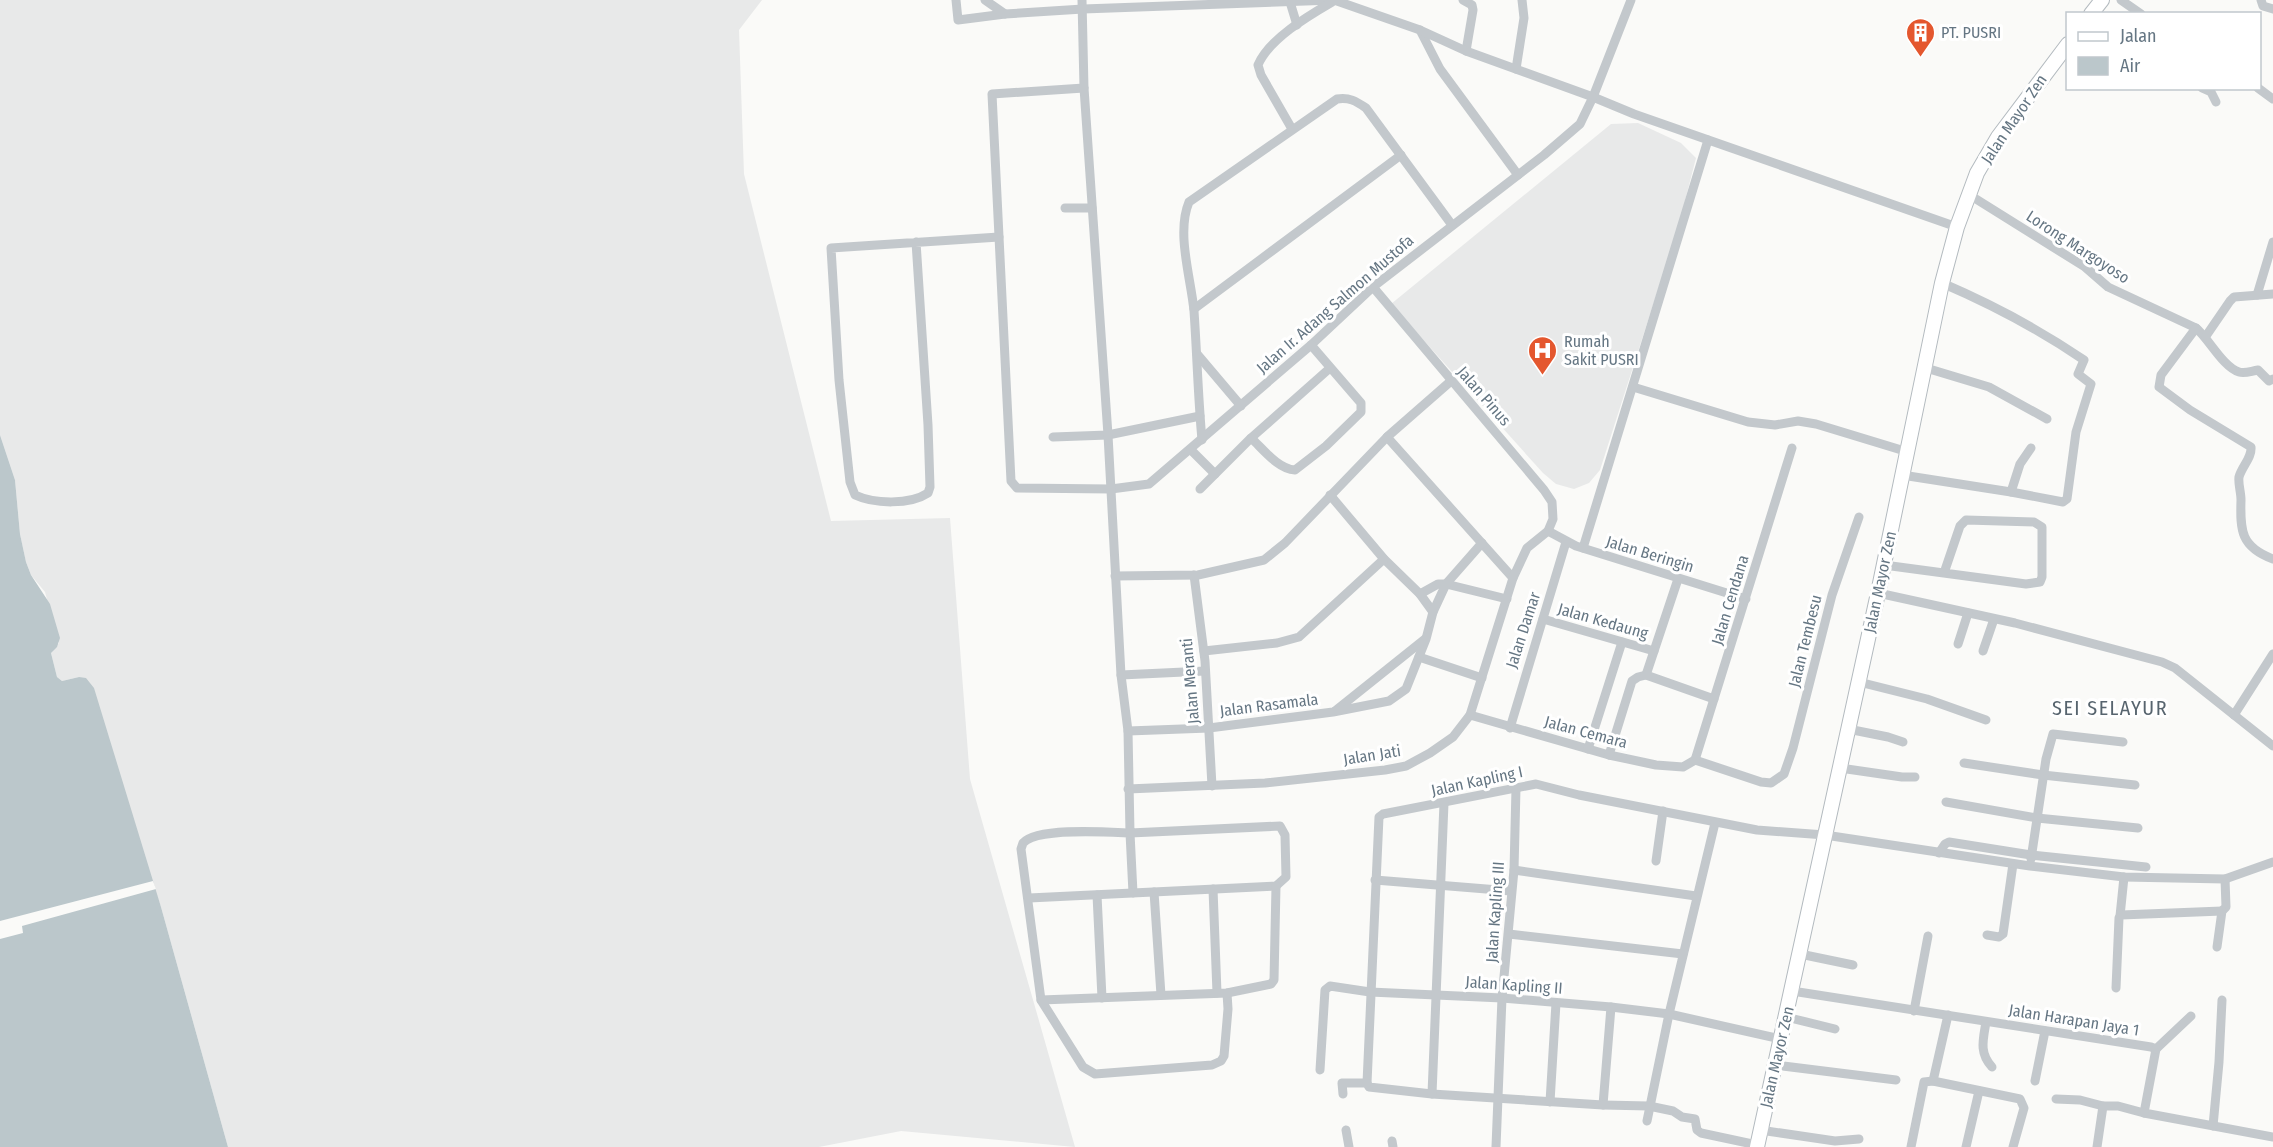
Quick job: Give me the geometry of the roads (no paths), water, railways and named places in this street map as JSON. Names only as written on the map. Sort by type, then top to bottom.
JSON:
[{"type":"street","points":[[956,0],[958,20],[1083,4],[1334,0],[1420,30],[1466,51],[1634,114],[1957,227]]},
{"type":"street","points":[[985,0],[1005,14]]},
{"type":"street","points":[[1292,129],[1261,75],[1258,64],[1272,44],[1334,0]]},
{"type":"street","points":[[1463,0],[1474,3],[1466,51]]},
{"type":"street","points":[[1516,69],[1524,18],[1522,0]]},
{"type":"street","name":"Jalan Ir. Adang Salmon Mustofa","points":[[1084,88],[992,94],[1011,481],[1017,488],[1111,489],[1149,484],[1311,345],[1373,287],[1580,124],[1631,0]]},
{"type":"street","points":[[2093,12],[2102,0]]},
{"type":"street","points":[[2121,0],[2137,12]]},
{"type":"street","points":[[2261,0],[2263,6],[2273,9]]},
{"type":"street","points":[[1290,2],[1297,25]]},
{"type":"street","points":[[1083,4],[1084,88],[1108,435],[1121,675],[1128,731],[1133,893]]},
{"type":"street","points":[[1420,30],[1440,69],[1518,175]]},
{"type":"street","name":"Jalan Mayor Zen","points":[[1757,1146],[1859,682],[1942,283],[1957,227],[1977,173],[2005,126],[2066,45]]},
{"type":"street","points":[[2206,90],[2211,92],[2216,102]]},
{"type":"street","points":[[2261,90],[2273,99]]},
{"type":"street","points":[[1202,440],[1194,309],[1183,227],[1185,213],[1190,202],[1337,99],[1353,99],[1366,108],[1452,225]]},
{"type":"street","points":[[1583,548],[1708,140]]},
{"type":"street","points":[[1194,309],[1401,155]]},
{"type":"street","name":"Lorong Margoyoso","points":[[1968,194],[2085,267],[2108,287],[2196,328],[2206,336],[2223,359],[2235,369],[2244,373],[2259,370],[2272,382]]},
{"type":"street","points":[[1065,208],[1092,208]]},
{"type":"street","points":[[916,242],[930,487],[928,493],[922,497],[902,501],[866,500],[855,495],[850,482],[839,380],[831,248],[916,242],[999,237]]},
{"type":"street","points":[[2257,295],[2273,242]]},
{"type":"street","points":[[1902,475],[2063,502],[2067,499],[2076,432],[2091,384],[2078,375],[2084,360],[2057,342],[1972,296],[1942,283]]},
{"type":"street","name":"Jalan Pinus","points":[[1373,287],[1544,490],[1552,502],[1553,519],[1548,531]]},
{"type":"street","points":[[2206,336],[2232,298],[2240,295],[2273,294]]},
{"type":"street","points":[[2196,328],[2161,375],[2159,387],[2190,410],[2252,447],[2239,477],[2240,517],[2248,545],[2259,554],[2273,559]]},
{"type":"street","points":[[1251,438],[1265,452],[1290,470],[1295,470],[1326,446],[1361,412],[1363,407],[1361,403],[1311,345]]},
{"type":"street","points":[[1197,354],[1241,406]]},
{"type":"street","points":[[1200,489],[1251,438],[1330,368]]},
{"type":"street","points":[[1926,368],[1989,387],[2047,419]]},
{"type":"street","points":[[1115,576],[1194,575],[1264,560],[1285,543],[1387,437],[1451,381]]},
{"type":"street","points":[[1633,387],[1748,422],[1775,424],[1798,421],[1908,452]]},
{"type":"street","points":[[1053,437],[1108,435],[1200,416]]},
{"type":"street","points":[[1387,437],[1513,578]]},
{"type":"street","points":[[2010,492],[2020,464],[2031,447]]},
{"type":"street","name":"Jalan Cendana","points":[[1695,759],[1792,448]]},
{"type":"street","points":[[1191,450],[1215,474]]},
{"type":"street","points":[[1330,495],[1384,559],[1420,594],[1433,612]]},
{"type":"street","name":"Jalan Tembesu","points":[[1695,759],[1761,782],[1771,783],[1784,774],[1793,748],[1832,595],[1858,517]]},
{"type":"street","points":[[1884,565],[2026,584],[2040,582],[2042,577],[2042,527],[2034,522],[1965,520],[1960,526],[1944,573]]},
{"type":"street","name":"Jalan Beringin","points":[[1548,531],[1566,542],[1583,548],[1746,599]]},
{"type":"street","name":"Jalan Jati","points":[[1128,789],[1265,783],[1406,766],[1430,753],[1453,737],[1470,715],[1513,578],[1527,548],[1548,531]]},
{"type":"street","name":"Jalan Damar","points":[[1510,728],[1566,542]]},
{"type":"street","points":[[1426,639],[1433,612],[1446,584],[1482,543]]},
{"type":"street","points":[[1204,651],[1277,643],[1299,637],[1384,559]]},
{"type":"street","name":"Jalan Meranti","points":[[1194,575],[1204,651],[1212,786]]},
{"type":"street","points":[[1646,675],[1678,579]]},
{"type":"street","points":[[1420,594],[1438,584],[1446,584],[1507,599]]},
{"type":"street","points":[[1878,593],[1994,619],[2162,662],[2175,668],[2273,746]]},
{"type":"street","points":[[1958,644],[1968,613]]},
{"type":"street","name":"Jalan Kedaung","points":[[1543,619],[1654,651]]},
{"type":"street","points":[[1983,651],[1994,619]]},
{"type":"street","name":"Jalan Rasamala","points":[[1128,731],[1209,728],[1333,712],[1389,701],[1406,689],[1426,639]]},
{"type":"street","name":"Jalan Rasamala","points":[[1333,712],[1426,639]]},
{"type":"street","points":[[1588,749],[1622,642]]},
{"type":"street","points":[[2234,715],[2273,654]]},
{"type":"street","points":[[1419,657],[1482,678]]},
{"type":"street","points":[[1121,675],[1205,671]]},
{"type":"street","points":[[1609,755],[1632,681],[1638,676],[1646,675],[1714,699]]},
{"type":"street","points":[[1859,682],[1927,699],[1986,720]]},
{"type":"street","name":"Jalan Cemara","points":[[1470,715],[1609,755],[1656,765],[1683,767],[1695,759]]},
{"type":"street","points":[[1848,729],[1903,742]]},
{"type":"street","points":[[2030,866],[2043,775],[2053,734],[2123,742]]},
{"type":"street","points":[[1964,763],[2043,775],[2135,785]]},
{"type":"street","points":[[1840,768],[1914,777]]},
{"type":"street","name":"Jalan Kapling I","points":[[1367,1083],[1375,880],[1379,817],[1383,814],[1536,784],[1579,795],[1757,830],[1825,835],[2013,864],[2124,878],[2225,879]]},
{"type":"street","name":"Jalan Kapling III","points":[[1496,1147],[1502,998],[1514,870],[1516,788]]},
{"type":"street","points":[[1946,802],[2037,818],[2138,828]]},
{"type":"street","points":[[1432,1094],[1444,803]]},
{"type":"street","points":[[1656,861],[1663,810]]},
{"type":"street","points":[[1647,1121],[1669,1014],[1714,823]]},
{"type":"street","points":[[1029,898],[1097,895],[1133,893],[1213,889],[1276,886],[1286,876],[1285,835],[1280,826],[1080,832],[1035,835],[1027,838],[1022,849],[1041,1000],[1083,1067],[1095,1074],[1212,1065],[1221,1061],[1224,1056],[1228,1009],[1222,993],[1213,889]]},
{"type":"street","points":[[1939,853],[1949,842],[2031,855],[2146,867]]},
{"type":"street","points":[[2217,946],[2222,911],[2226,907],[2225,879],[2273,862]]},
{"type":"street","points":[[1987,935],[1999,937],[2002,934],[2013,864]]},
{"type":"street","points":[[1514,870],[1696,896]]},
{"type":"street","points":[[2116,988],[2124,878]]},
{"type":"street","points":[[1375,880],[1511,891]]},
{"type":"street","points":[[1041,1000],[1222,993],[1271,984],[1274,980],[1276,886]]},
{"type":"street","points":[[1155,892],[1161,995]]},
{"type":"street","points":[[1097,895],[1102,998]]},
{"type":"street","points":[[2120,916],[2222,911]]},
{"type":"street","points":[[1509,934],[1683,954]]},
{"type":"street","points":[[1914,1011],[1928,936]]},
{"type":"street","points":[[1800,954],[1853,965]]},
{"type":"street","name":"Jalan Kapling II","points":[[1320,1070],[1325,990],[1330,986],[1370,992],[1611,1006],[1669,1014],[1781,1039]]},
{"type":"street","name":"Jalan Harapan Jaya 1","points":[[1792,991],[2156,1049],[2144,1113]]},
{"type":"street","points":[[2213,1126],[2222,1000]]},
{"type":"street","points":[[1551,1102],[1556,1003]]},
{"type":"street","points":[[1603,1105],[1611,1006]]},
{"type":"street","points":[[1933,1081],[1948,1015]]},
{"type":"street","points":[[2156,1049],[2191,1016]]},
{"type":"street","points":[[1786,1017],[1835,1029]]},
{"type":"street","points":[[1986,1022],[1982,1050],[1992,1068]]},
{"type":"street","points":[[2035,1081],[2045,1031]]},
{"type":"street","points":[[1775,1065],[1896,1080]]},
{"type":"street","points":[[1911,1147],[1924,1082],[1933,1081],[2019,1099],[2023,1102],[2024,1108],[2013,1147]]},
{"type":"street","points":[[1343,1094],[1342,1083],[1367,1083],[1370,1088],[1432,1094],[1649,1106],[1673,1111],[1682,1117],[1694,1118],[1697,1130],[1701,1133],[1757,1146]]},
{"type":"street","points":[[1966,1147],[1979,1091]]},
{"type":"street","points":[[2056,1099],[2118,1106],[2273,1137]]},
{"type":"street","points":[[2097,1147],[2103,1106]]},
{"type":"street","points":[[1346,1130],[1349,1147]]},
{"type":"street","points":[[1761,1130],[1835,1141],[1859,1139]]},
{"type":"water","points":[[0,435],[15,480],[20,534],[26,562],[31,575],[50,604],[60,638],[57,647],[51,653],[57,677],[62,681],[79,677],[86,678],[94,688],[161,907],[228,1147],[0,1147]]},
{"type":"place","name":"PT. PUSRI","points":[[1920,58]]},
{"type":"place","name":"Rumah Sakit PUSRI","points":[[1543,376]]},
{"type":"district","name":"SEI SELAYUR","points":[[2110,708]]}]
